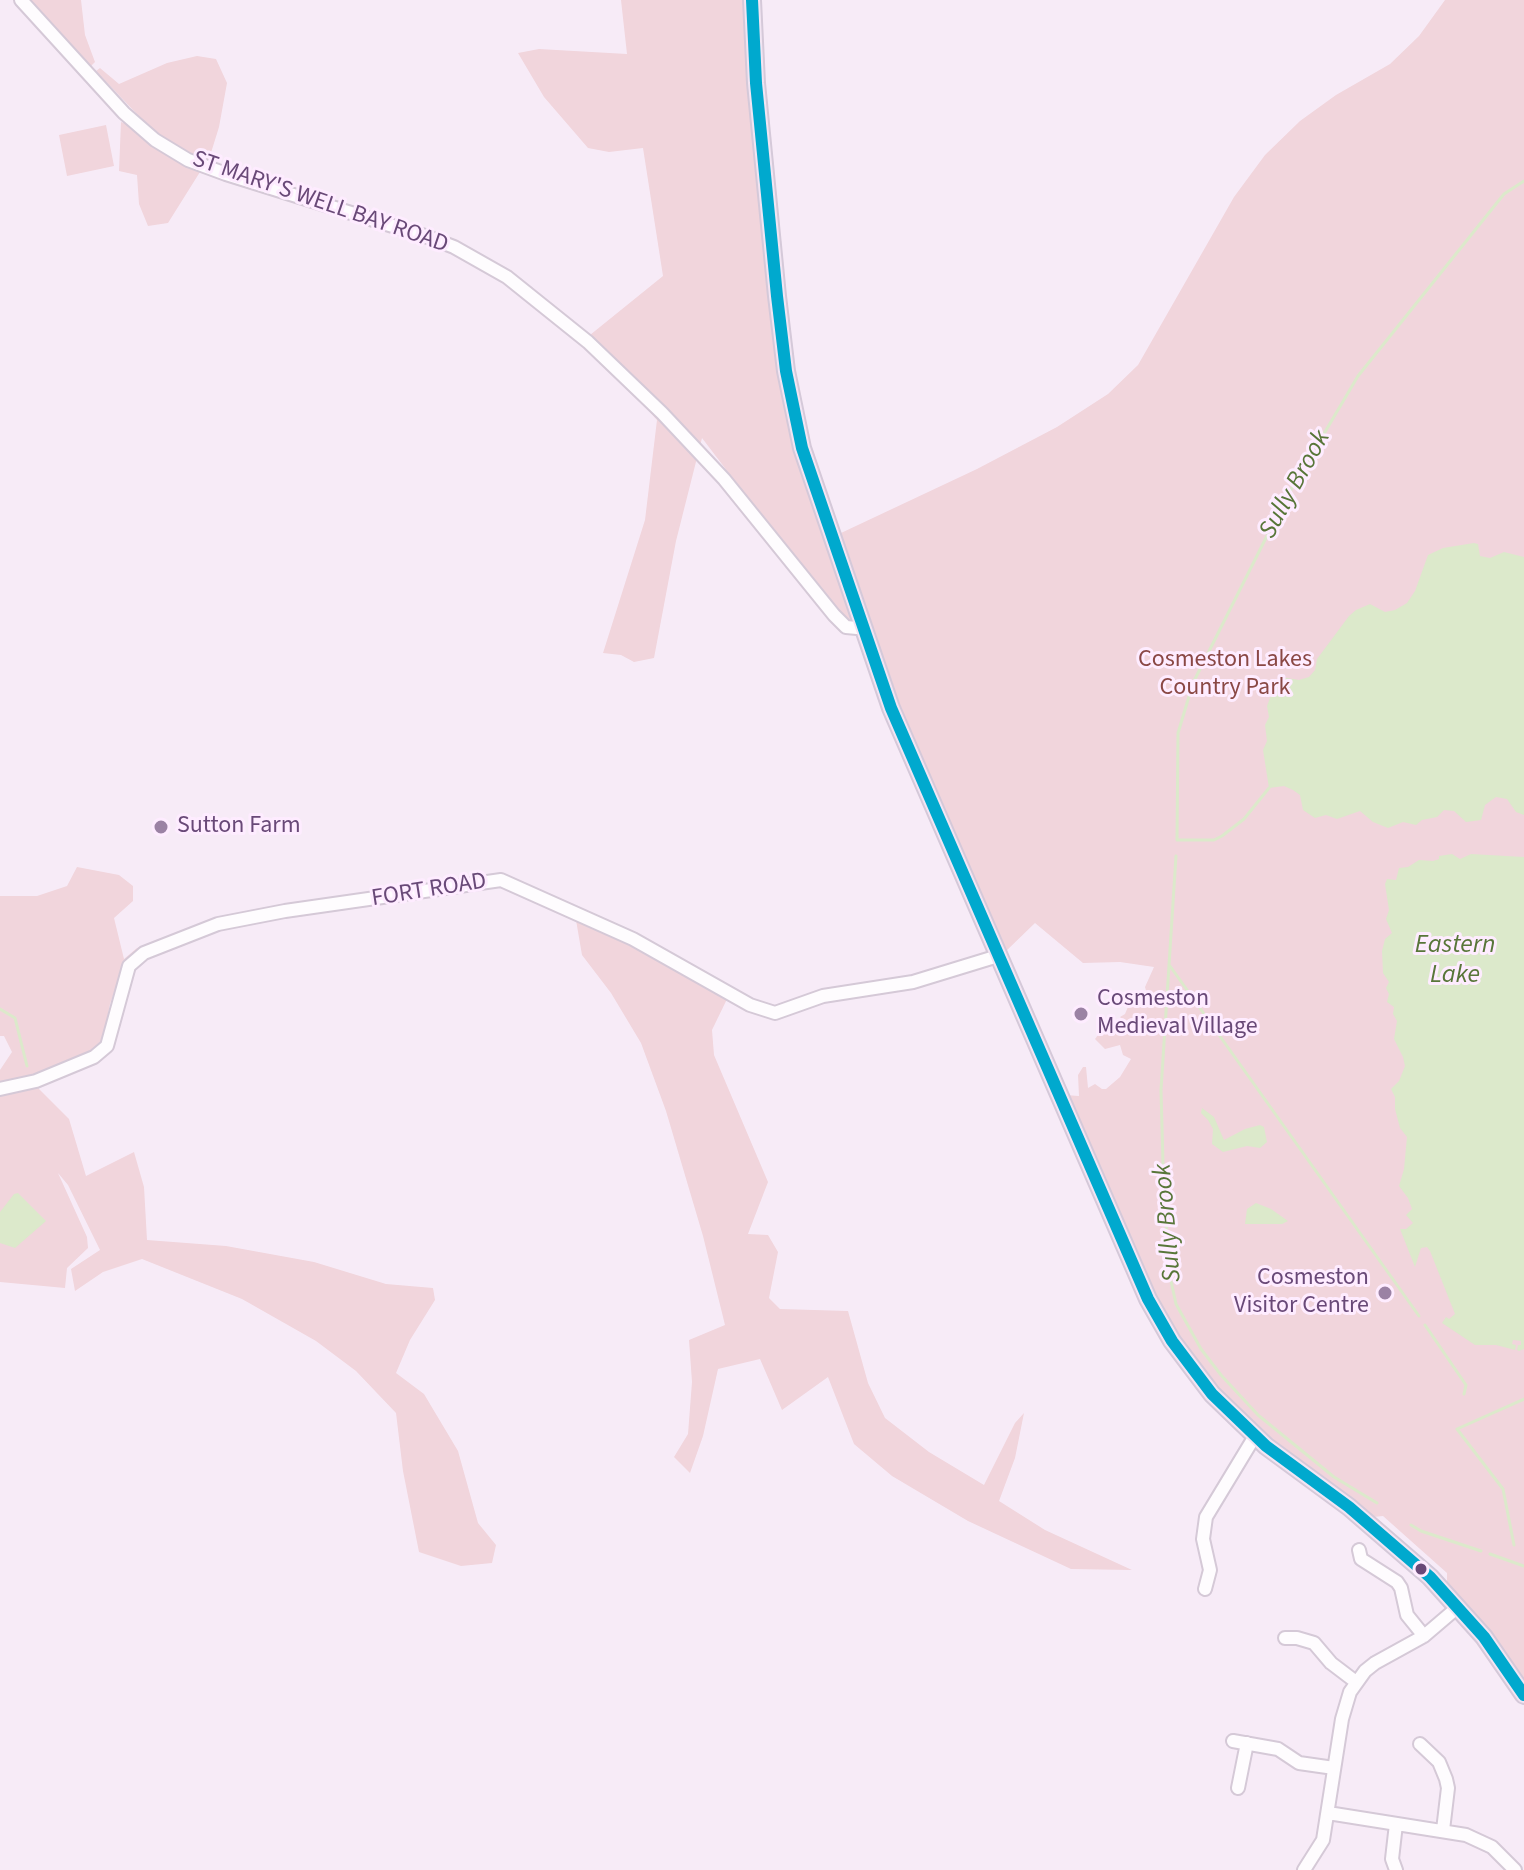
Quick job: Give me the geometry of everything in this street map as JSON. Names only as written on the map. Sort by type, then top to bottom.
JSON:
[{"type":"main road","points":[[752,0],[756,83],[786,371],[802,448],[862,626],[911,756],[1148,1299],[1186,1362],[1212,1394],[1255,1436],[1382,1534],[1430,1577],[1496,1654],[1524,1695]]},
{"type":"street","name":"ST MARY'S WELL BAY ROAD","points":[[21,0],[124,113],[155,140],[188,160],[428,237],[507,277],[588,342],[662,413],[724,479],[846,627],[862,626]]},
{"type":"street","name":"FORT ROAD","points":[[0,1089],[36,1081],[94,1057],[107,1046],[129,966],[144,953],[218,924],[272,913],[501,880],[633,939],[750,1005],[775,1013],[823,996],[913,982],[998,956]]},
{"type":"street","points":[[1205,1589],[1210,1570],[1203,1539],[1206,1517],[1255,1436]]},
{"type":"street","points":[[1359,1550],[1361,1559],[1397,1582],[1407,1615],[1424,1636]]},
{"type":"street","points":[[1304,1870],[1323,1840],[1345,1704],[1356,1682],[1375,1663],[1424,1636],[1458,1607]]},
{"type":"street","points":[[1285,1638],[1314,1643],[1331,1663],[1356,1682]]},
{"type":"street","points":[[1233,1741],[1278,1749],[1299,1763],[1334,1768]]},
{"type":"street","points":[[1238,1788],[1247,1743]]},
{"type":"street","points":[[1420,1744],[1439,1762],[1446,1779],[1448,1788],[1443,1830]]},
{"type":"street","points":[[1328,1813],[1443,1830],[1479,1839],[1508,1860],[1515,1870]]},
{"type":"street","points":[[1396,1824],[1392,1859],[1396,1870]]},
{"type":"green space","points":[[28,0],[81,0],[85,35],[95,62],[91,66]]},
{"type":"green space","points":[[621,0],[747,0],[746,43],[786,414],[831,559],[853,616],[850,620],[845,619],[831,607],[702,438],[676,541],[654,658],[634,662],[621,655],[603,653],[645,520],[657,420],[607,365],[579,341],[663,276],[643,148],[609,152],[588,148],[544,97],[518,53],[539,49],[627,54]]},
{"type":"green space","name":"Cosmeston Lakes Country Park","points":[[1445,0],[1524,0],[1524,1685],[1447,1586],[1447,1573],[1383,1516],[1366,1514],[1291,1461],[1209,1385],[1160,1310],[1065,1095],[1079,1096],[1078,1075],[1083,1067],[1086,1067],[1088,1088],[1095,1084],[1106,1089],[1120,1077],[1131,1059],[1123,1055],[1120,1045],[1105,1049],[1095,1039],[1101,1031],[1111,1026],[1122,1029],[1128,1025],[1120,1017],[1125,1014],[1130,1002],[1148,998],[1145,987],[1154,967],[1120,962],[1083,963],[1035,923],[1003,954],[897,705],[899,702],[841,533],[977,469],[1057,427],[1108,394],[1138,365],[1234,197],[1265,155],[1300,121],[1336,95],[1390,64],[1419,36]]},
{"type":"green space","points":[[197,56],[216,59],[227,83],[219,127],[210,156],[168,223],[148,226],[139,204],[137,175],[119,171],[121,122],[151,129],[96,71],[100,68],[119,84],[167,63]]},
{"type":"green space","points":[[106,125],[114,166],[67,176],[59,135]]},
{"type":"green space","points":[[77,867],[119,875],[133,886],[133,901],[114,918],[124,959],[137,948],[166,937],[124,963],[110,1004],[102,1044],[92,1054],[28,1078],[0,1084],[0,1070],[12,1052],[4,1036],[0,1036],[0,896],[37,896],[67,886]]},
{"type":"green space","points":[[576,920],[635,944],[728,997],[712,1030],[714,1055],[768,1182],[748,1234],[768,1235],[778,1252],[769,1298],[780,1309],[848,1311],[868,1383],[885,1418],[929,1452],[984,1485],[1015,1423],[1024,1413],[1015,1458],[999,1501],[1045,1530],[1132,1570],[1071,1569],[968,1521],[892,1476],[854,1444],[828,1377],[782,1410],[760,1359],[718,1369],[703,1436],[690,1473],[674,1457],[688,1434],[692,1382],[689,1340],[725,1325],[703,1236],[666,1111],[641,1043],[611,993],[582,955]]},
{"type":"green space","points":[[34,1084],[69,1119],[86,1176],[134,1152],[144,1187],[147,1240],[226,1246],[314,1262],[386,1284],[433,1288],[435,1300],[410,1340],[396,1373],[424,1394],[458,1451],[478,1523],[496,1545],[492,1563],[461,1566],[419,1552],[403,1471],[396,1413],[356,1371],[316,1341],[242,1299],[142,1259],[103,1272],[75,1291],[71,1269],[100,1250],[68,1185],[58,1173],[87,1237],[88,1248],[67,1268],[65,1288],[0,1282],[0,1094]]},
{"type":"water","points":[[1478,544],[1480,556],[1490,558],[1504,552],[1524,557],[1524,815],[1516,812],[1507,799],[1496,797],[1485,805],[1481,820],[1466,822],[1454,811],[1444,810],[1437,817],[1422,820],[1416,825],[1403,822],[1388,828],[1373,822],[1360,811],[1337,819],[1326,815],[1315,818],[1303,810],[1300,795],[1293,790],[1284,786],[1269,788],[1263,750],[1267,741],[1267,706],[1276,682],[1281,677],[1299,680],[1309,677],[1315,670],[1317,659],[1356,610],[1370,604],[1385,612],[1407,603],[1415,591],[1428,555],[1443,548]]},
{"type":"water","name":"Eastern Lake","points":[[1452,854],[1460,859],[1471,854],[1524,857],[1524,1349],[1519,1351],[1521,1341],[1513,1340],[1515,1350],[1496,1345],[1475,1345],[1442,1323],[1446,1317],[1449,1319],[1455,1314],[1430,1251],[1427,1247],[1421,1248],[1415,1267],[1400,1229],[1406,1229],[1413,1223],[1406,1215],[1412,1209],[1408,1198],[1399,1186],[1407,1137],[1400,1128],[1391,1089],[1399,1081],[1405,1066],[1394,1039],[1397,1021],[1393,1014],[1394,1007],[1387,1002],[1389,982],[1383,973],[1382,951],[1385,939],[1392,933],[1386,919],[1389,910],[1385,884],[1387,879],[1396,880],[1399,868],[1408,867],[1419,860],[1433,861],[1439,856]]},
{"type":"water","points":[[1202,1108],[1214,1117],[1224,1140],[1260,1125],[1264,1127],[1267,1142],[1260,1148],[1247,1146],[1223,1152],[1212,1144],[1213,1129],[1201,1113]]},
{"type":"water","points":[[18,1193],[46,1221],[15,1248],[0,1243],[0,1212]]},
{"type":"water","points":[[1256,1203],[1288,1221],[1282,1224],[1245,1224],[1247,1209]]},
{"type":"waterway","name":"Sully Brook","points":[[1269,788],[1244,819],[1222,836],[1214,840],[1177,840],[1178,733],[1193,683],[1286,498],[1358,376],[1504,194],[1524,181]]},
{"type":"waterway","name":"Sully Brook","points":[[1176,856],[1161,1090],[1164,1201],[1176,1304],[1201,1349],[1258,1415],[1334,1477],[1377,1503]]},
{"type":"waterway","points":[[1170,966],[1419,1316]]},
{"type":"waterway","points":[[0,1009],[15,1018],[27,1066]]},
{"type":"waterway","points":[[1425,1325],[1466,1385],[1464,1394]]},
{"type":"waterway","points":[[1514,1545],[1503,1489],[1457,1429],[1524,1399]]},
{"type":"waterway","name":"Sully Brook","points":[[1411,1525],[1481,1551]]},
{"type":"waterway","points":[[1490,1554],[1524,1566]]},
{"type":"transit line","points":[[752,0],[756,83],[777,296],[786,371],[802,448],[891,708],[1148,1299],[1172,1341],[1212,1394],[1266,1446],[1349,1507],[1430,1577],[1484,1637],[1524,1695]]},
{"type":"place","name":"Sutton Farm","points":[[161,827]]},
{"type":"place","name":"Cosmeston Medieval Village","points":[[1081,1014]]},
{"type":"place","name":"Cosmeston Visitor Centre","points":[[1385,1293]]}]
